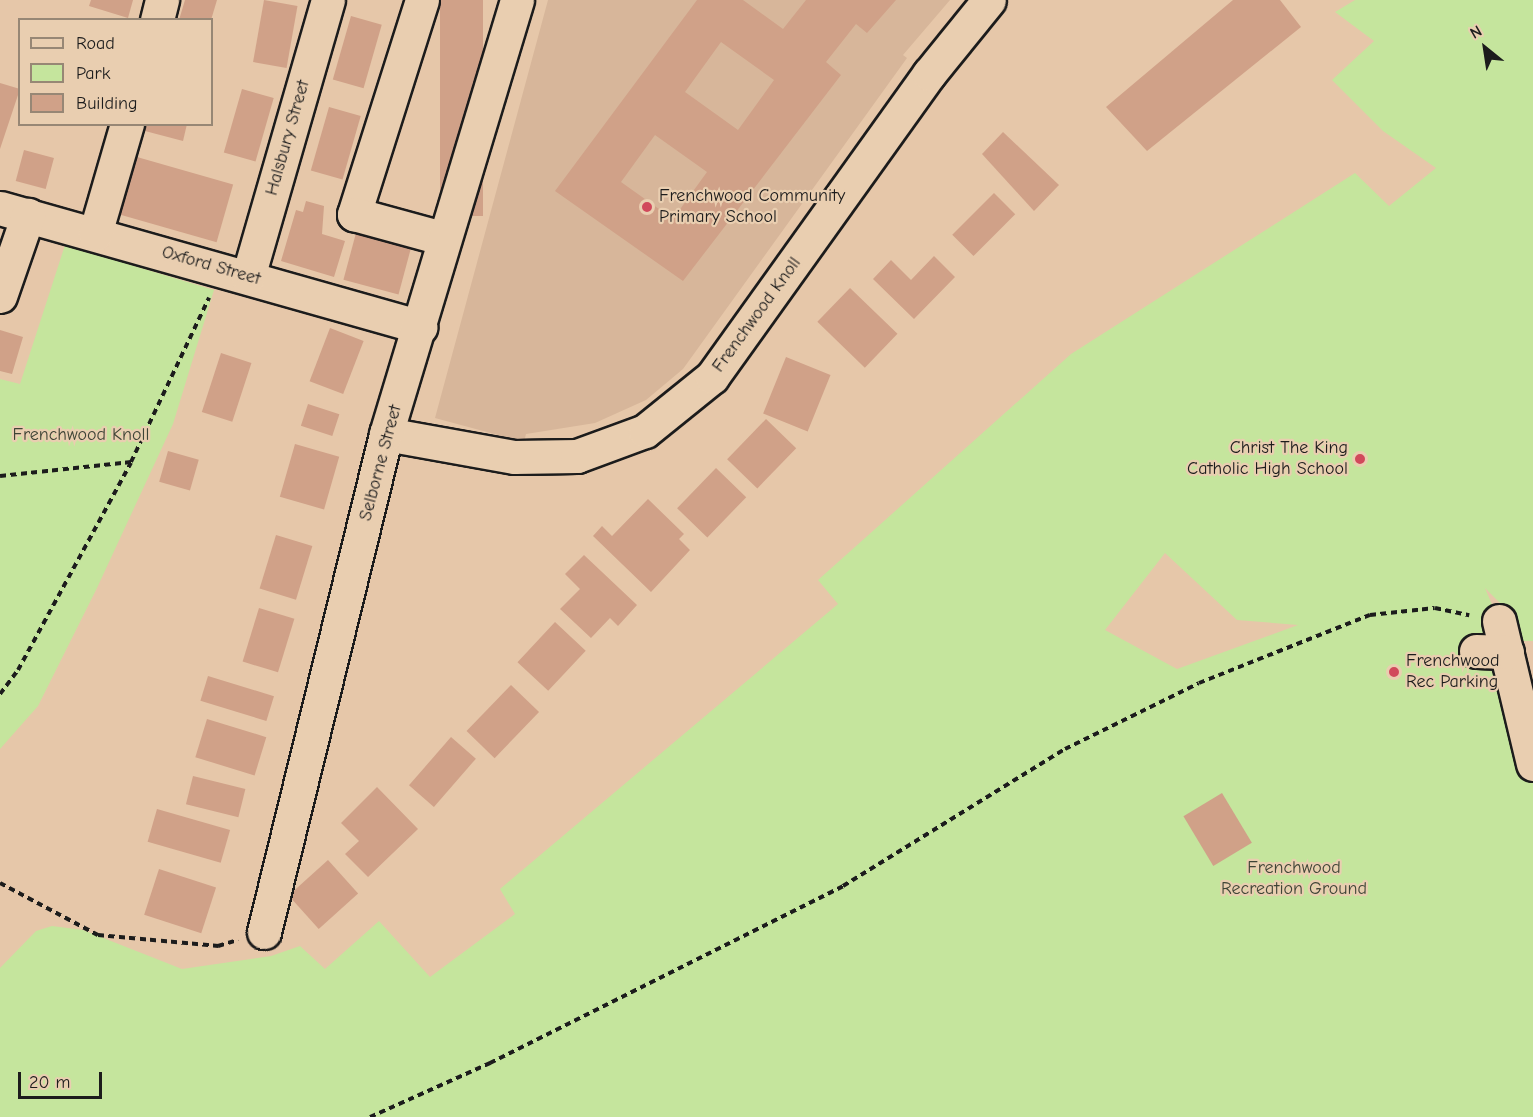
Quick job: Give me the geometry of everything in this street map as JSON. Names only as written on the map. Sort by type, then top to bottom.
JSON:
[{"type":"street","points":[[158,18],[162,0]]},
{"type":"street","name":"Halsbury Street","points":[[235,273],[328,0]]},
{"type":"street","points":[[422,0],[354,214],[442,238]]},
{"type":"street","name":"Selborne Street","points":[[264,932],[386,434],[421,327],[442,238],[517,0]]},
{"type":"street","name":"Frenchwood Knoll","points":[[386,434],[514,457],[577,456],[645,431],[712,377],[929,74],[989,0]]},
{"type":"street","points":[[95,234],[126,126]]},
{"type":"street","points":[[0,296],[14,212]]},
{"type":"street","name":"Oxford Street","points":[[14,212],[421,327]]},
{"type":"street","points":[[1494,641],[1533,764]]},
{"type":"path","points":[[0,694],[18,670],[174,380],[235,273]]},
{"type":"path","points":[[0,476],[131,462]]},
{"type":"path","points":[[370,1117],[490,1063],[843,886],[1065,749],[1199,683],[1370,615],[1435,608],[1494,641]]},
{"type":"path","points":[[0,883],[98,935],[218,946],[264,932]]},
{"type":"shaded area","name":"Frenchwood Community Primary School","points":[[548,0],[950,0],[903,55],[907,58],[683,369],[646,400],[595,423],[526,434],[524,442],[435,418]]},
{"type":"green space","name":"Frenchwood Recreation Ground","points":[[1355,0],[1533,0],[1533,641],[1515,641],[1509,612],[1485,588],[1499,621],[1533,771],[1533,1117],[0,1117],[0,968],[36,931],[52,926],[83,930],[182,969],[271,956],[300,946],[325,969],[379,921],[430,977],[515,914],[500,889],[838,604],[818,580],[1071,354],[1355,173],[1389,206],[1436,168],[1383,131],[1332,80],[1374,41],[1335,12]],"holes":[[[1165,553],[1237,620],[1298,625],[1177,669],[1105,630]]]},
{"type":"green space","name":"Frenchwood Knoll","points":[[65,245],[214,290],[173,424],[97,588],[38,706],[0,749],[0,379],[20,384]]},
{"type":"building","points":[[91,0],[133,0],[128,18],[89,6]]},
{"type":"building","points":[[185,0],[217,0],[212,18],[180,18]]},
{"type":"building","points":[[264,0],[297,6],[287,68],[253,62]]},
{"type":"building","points":[[440,0],[483,0],[483,216],[440,216]]},
{"type":"building","points":[[697,0],[743,0],[783,29],[806,0],[896,0],[867,33],[856,24],[826,62],[841,75],[683,281],[555,191]],"holes":[[[721,42],[774,80],[738,130],[685,92]],[[655,135],[707,172],[673,219],[621,182]]]},
{"type":"building","points":[[1233,0],[1280,0],[1301,27],[1147,151],[1106,107]]},
{"type":"building","points":[[351,16],[382,25],[364,88],[333,79]]},
{"type":"building","points":[[0,83],[18,88],[18,95],[0,149]]},
{"type":"building","points":[[242,89],[274,98],[256,162],[224,152]]},
{"type":"building","points":[[329,107],[361,116],[343,180],[311,170]]},
{"type":"building","points":[[146,126],[187,126],[183,141],[145,131]]},
{"type":"building","points":[[1003,132],[1059,185],[1034,211],[982,154]]},
{"type":"building","points":[[24,150],[54,158],[46,189],[16,181]]},
{"type":"building","points":[[137,157],[233,185],[217,242],[120,215]]},
{"type":"building","points":[[994,193],[1015,214],[973,256],[952,235]]},
{"type":"building","points":[[306,201],[324,206],[322,234],[345,241],[334,277],[281,261],[296,210],[303,212]]},
{"type":"building","points":[[360,218],[415,233],[398,295],[343,280]]},
{"type":"building","points":[[934,256],[955,277],[914,319],[873,279],[891,260],[911,280]]},
{"type":"building","points":[[850,288],[897,334],[865,368],[817,322]]},
{"type":"building","points":[[330,328],[364,341],[343,394],[310,381]]},
{"type":"building","points":[[0,330],[23,337],[12,374],[0,371]]},
{"type":"building","points":[[221,353],[251,363],[232,422],[202,412]]},
{"type":"building","points":[[786,357],[831,375],[808,432],[763,414]]},
{"type":"building","points":[[308,404],[339,414],[332,436],[301,426]]},
{"type":"building","points":[[766,419],[796,448],[757,488],[727,459]]},
{"type":"building","points":[[295,444],[339,457],[324,510],[280,497]]},
{"type":"building","points":[[168,451],[199,460],[190,491],[159,482]]},
{"type":"building","points":[[716,468],[746,497],[707,537],[677,508]]},
{"type":"building","points":[[648,499],[684,534],[679,539],[690,550],[651,592],[593,536],[602,526],[612,536]]},
{"type":"building","points":[[276,535],[312,546],[296,600],[260,589]]},
{"type":"building","points":[[584,555],[637,605],[618,626],[610,618],[591,638],[560,609],[580,589],[565,574]]},
{"type":"building","points":[[259,608],[294,619],[278,672],[243,662]]},
{"type":"building","points":[[555,622],[586,651],[548,691],[517,662]]},
{"type":"building","points":[[208,676],[274,696],[266,721],[200,701]]},
{"type":"building","points":[[511,685],[539,712],[495,758],[467,731]]},
{"type":"building","points":[[207,719],[266,737],[255,775],[195,757]]},
{"type":"building","points":[[451,737],[476,759],[434,807],[409,785]]},
{"type":"building","points":[[193,776],[245,789],[238,817],[186,804]]},
{"type":"building","points":[[377,787],[418,829],[368,877],[345,854],[359,841],[341,823]]},
{"type":"building","points":[[1222,793],[1252,843],[1213,866],[1183,816]]},
{"type":"building","points":[[157,809],[230,830],[221,863],[148,842]]},
{"type":"building","points":[[328,860],[358,893],[319,929],[289,895]]},
{"type":"building","points":[[159,869],[216,888],[201,933],[144,915]]},
{"type":"place","name":"Frenchwood Community Primary School","points":[[647,207]]},
{"type":"place","name":"Christ The King Catholic High School","points":[[1360,459]]},
{"type":"place","name":"Frenchwood Rec Parking","points":[[1394,672]]}]
